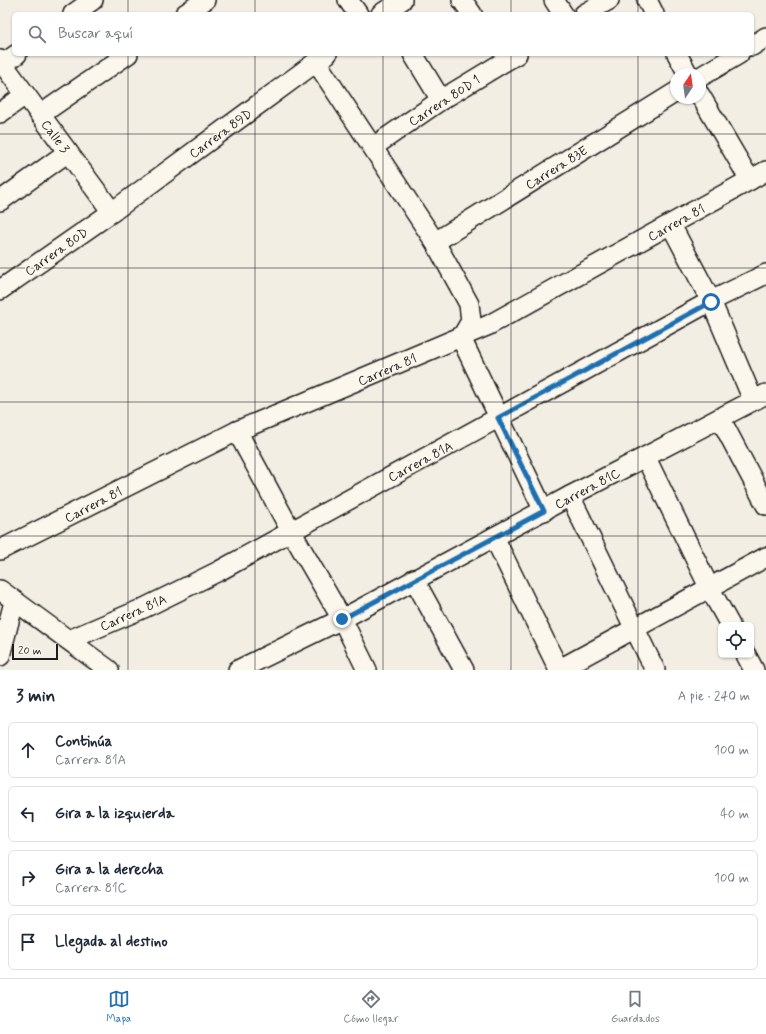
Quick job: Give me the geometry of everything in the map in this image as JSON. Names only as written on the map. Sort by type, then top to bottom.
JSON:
[{"type":"street","points":[[76,12],[93,0]]},
{"type":"street","points":[[188,12],[205,0]]},
{"type":"street","points":[[348,0],[357,12]]},
{"type":"street","points":[[386,12],[402,0]]},
{"type":"street","points":[[462,0],[471,12]]},
{"type":"street","points":[[554,0],[562,12]]},
{"type":"street","points":[[588,12],[609,0]]},
{"type":"street","points":[[647,0],[653,12]]},
{"type":"street","points":[[754,45],[766,37]]},
{"type":"street","points":[[40,115],[125,56]]},
{"type":"street","points":[[414,56],[441,100]]},
{"type":"street","name":"Carrera 80D 1","points":[[373,147],[441,100],[514,56]]},
{"type":"street","points":[[678,56],[685,68]]},
{"type":"street","points":[[706,74],[736,56]]},
{"type":"street","points":[[322,58],[373,147],[435,242],[469,304],[471,321],[462,338],[498,418],[544,511]]},
{"type":"street","name":"Carrera 89D","points":[[112,212],[322,58]]},
{"type":"street","name":"Calle 3","points":[[6,59],[25,94],[112,212]]},
{"type":"street","points":[[0,113],[25,94]]},
{"type":"street","name":"Carrera 83E","points":[[435,242],[670,96]]},
{"type":"street","points":[[706,103],[758,175]]},
{"type":"street","points":[[0,201],[68,152]]},
{"type":"street","name":"Carrera 81","points":[[0,550],[237,431],[462,338],[489,325],[671,225],[758,175]]},
{"type":"street","name":"Carrera 80D","points":[[0,290],[112,212]]},
{"type":"street","points":[[671,225],[760,397]]},
{"type":"street","name":"Carrera 81A","points":[[69,640],[158,601],[219,571],[711,302],[766,274]]},
{"type":"street","name":"Carrera 81C","points":[[238,670],[342,619],[570,496],[646,458],[760,397]]},
{"type":"street","points":[[720,418],[766,505]]},
{"type":"street","points":[[237,431],[290,531],[342,619],[367,670]]},
{"type":"street","points":[[646,458],[710,589],[728,622]]},
{"type":"street","points":[[570,496],[655,670]]},
{"type":"street","points":[[494,537],[559,670],[710,589],[766,557]]},
{"type":"street","points":[[414,579],[464,670]]},
{"type":"street","points":[[0,656],[7,596],[69,640],[101,667]]},
{"type":"street","points":[[748,658],[754,670]]},
{"type":"route","points":[[342,619],[414,579],[544,511],[498,418],[711,302]]}]
